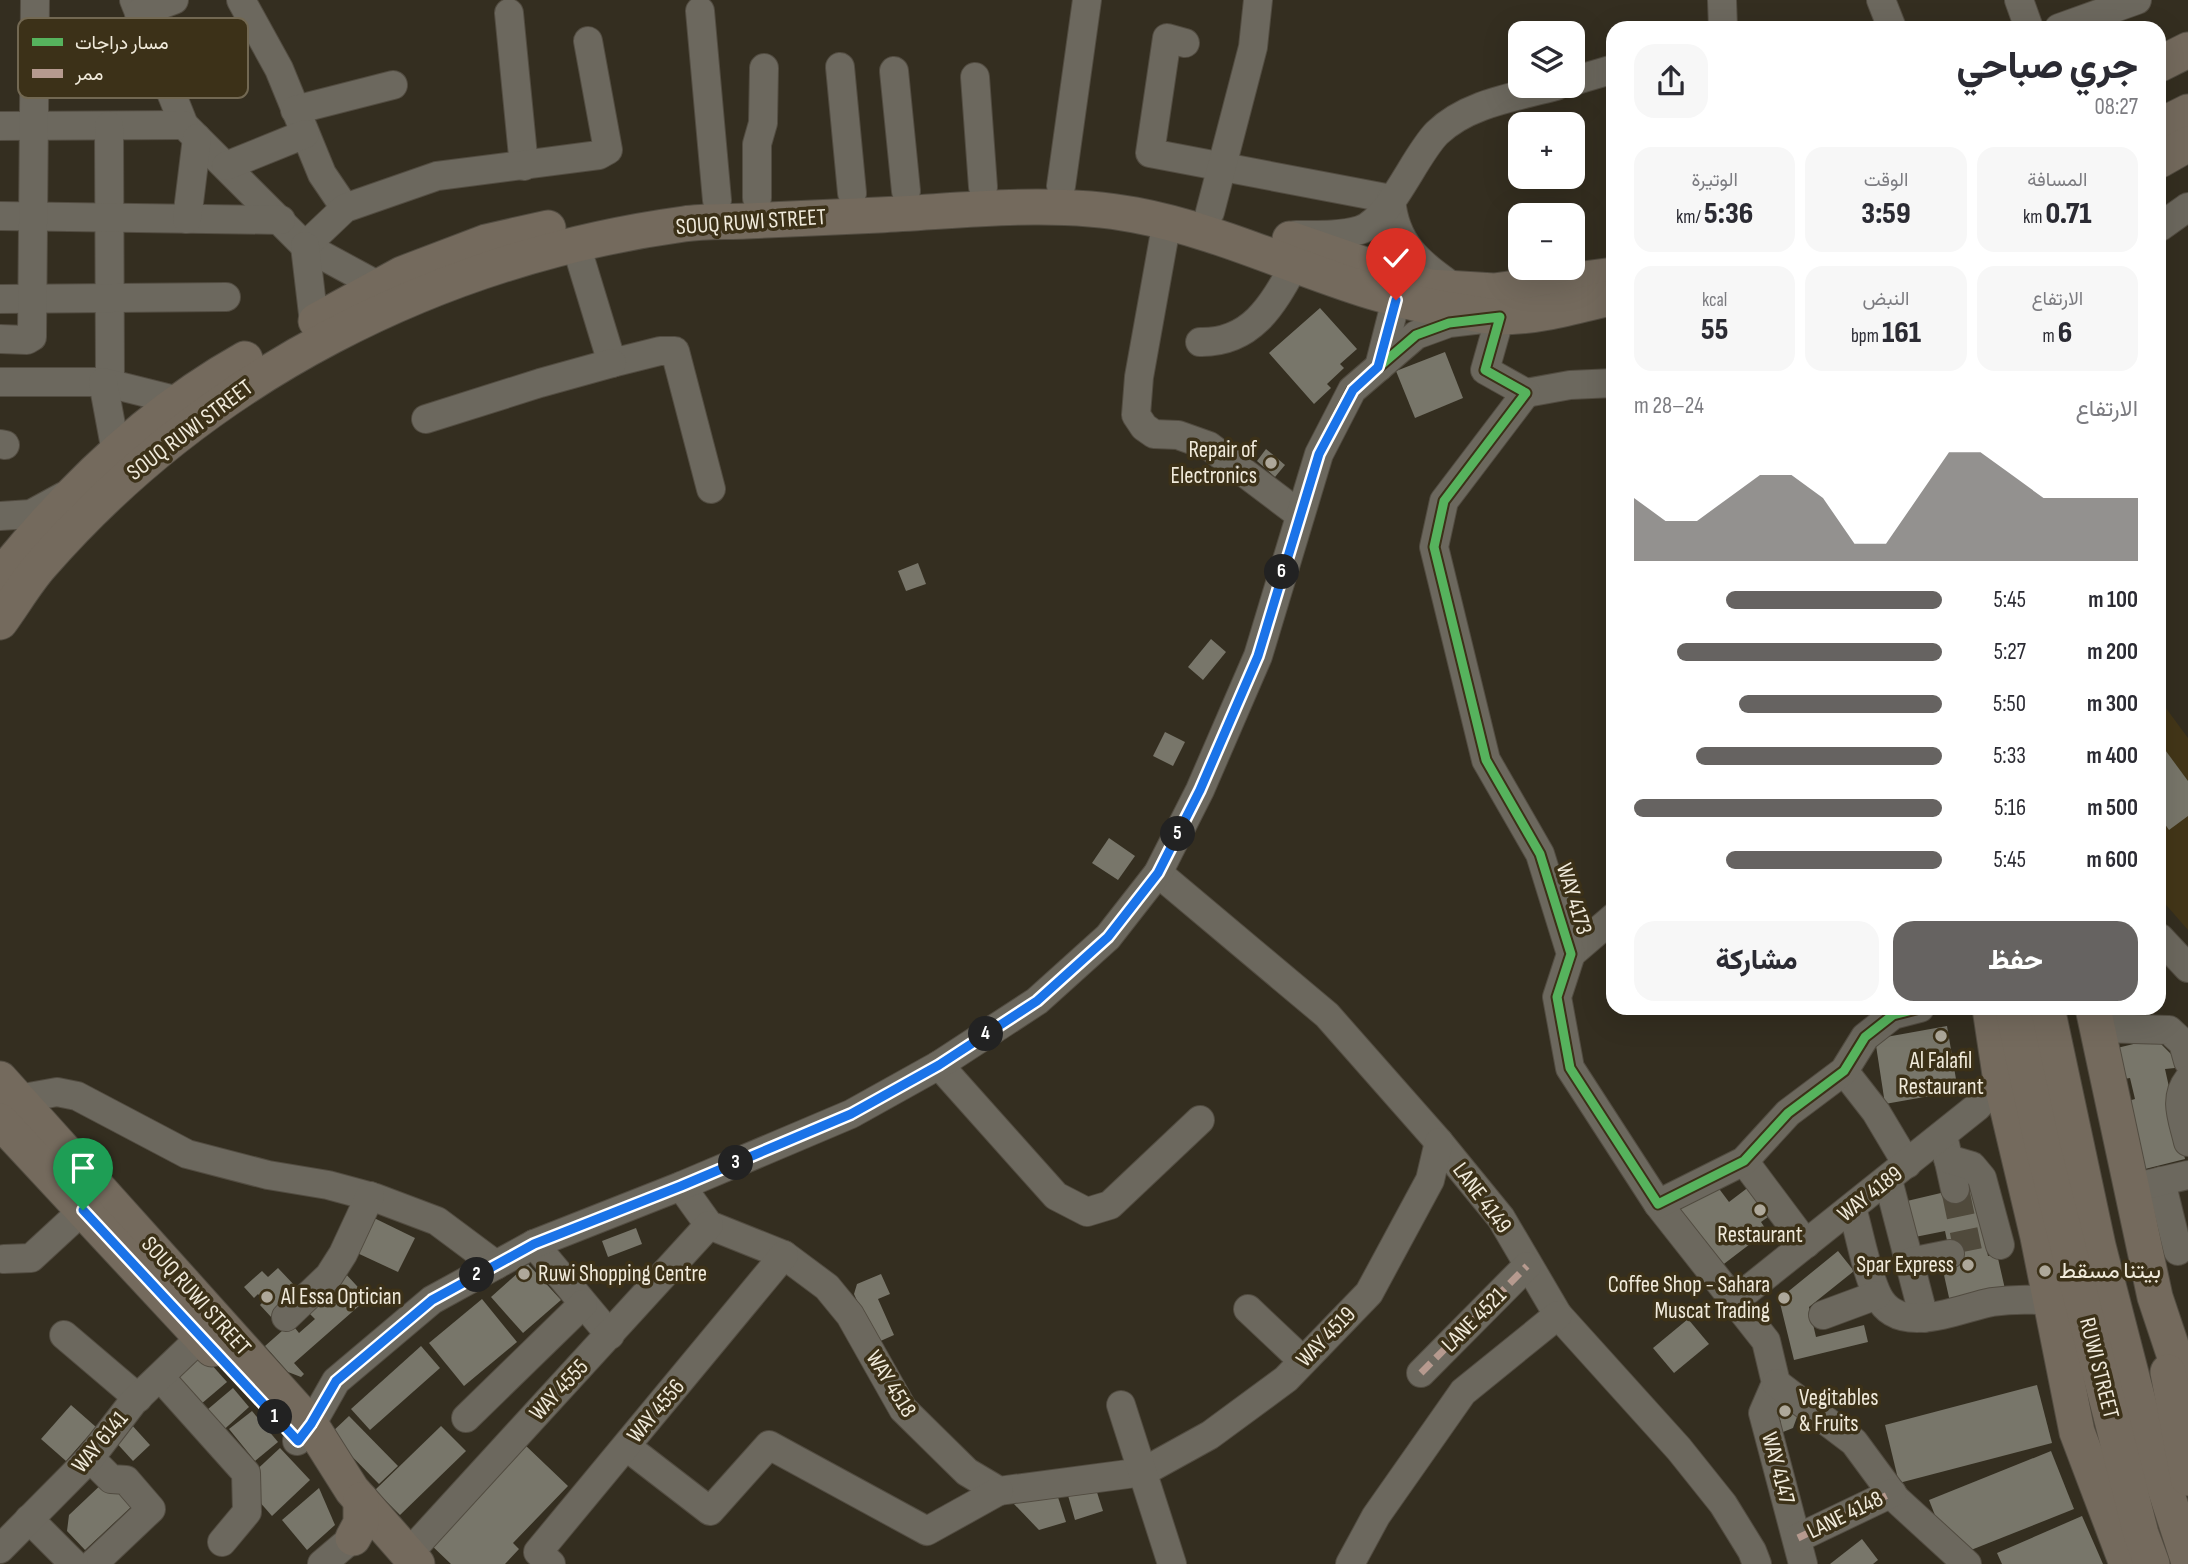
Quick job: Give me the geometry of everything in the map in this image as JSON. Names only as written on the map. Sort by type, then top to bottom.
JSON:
[{"type":"main road","points":[[2166,50],[2188,45]]},
{"type":"main road","points":[[2166,61],[2188,50]]},
{"type":"main road","points":[[2166,123],[2188,112]]},
{"type":"main road","points":[[2166,157],[2188,144]]},
{"type":"main road","name":"SOUQ RUWI STREET","points":[[0,577],[75,489],[141,429],[213,377],[377,285],[486,242],[582,220],[683,202],[983,187],[1061,186],[1116,189],[1178,200],[1210,212],[1365,292],[1425,308],[1500,317],[1565,309],[1606,299]]},
{"type":"main road","name":"SOUQ RUWI STREET","points":[[0,622],[38,568],[97,505],[163,445],[229,396],[320,342],[414,296],[500,264],[576,245],[687,223],[1033,208],[1107,210],[1167,220],[1429,287],[1494,291],[1606,276]]},
{"type":"main road","points":[[1991,1015],[2001,1081],[2054,1313],[2140,1554]]},
{"type":"main road","name":"RUWI STREET","points":[[2014,1015],[2043,1148],[2140,1554]]},
{"type":"main road","name":"RUWI STREET","points":[[2048,1015],[2098,1246],[2144,1424],[2188,1559]]},
{"type":"main road","points":[[2097,1027],[2139,1221],[2171,1252],[2155,1297],[2188,1478]]},
{"type":"main road","name":"SOUQ RUWI STREET","points":[[6,1100],[83,1210],[201,1338],[304,1433]]},
{"type":"main road","name":"SOUQ RUWI STREET","points":[[6,1100],[274,1382],[304,1433],[380,1529]]},
{"type":"main road","points":[[2155,1297],[2186,1378]]},
{"type":"street","points":[[35,0],[35,18]]},
{"type":"street","points":[[136,6],[174,0]]},
{"type":"street","points":[[242,0],[279,69],[322,174],[345,208]]},
{"type":"street","points":[[1061,186],[1087,0]]},
{"type":"street","points":[[1210,212],[1253,47],[1258,0]]},
{"type":"street","points":[[1722,0],[1723,21]]},
{"type":"street","points":[[1881,0],[1889,21]]},
{"type":"street","points":[[2019,0],[2026,21]]},
{"type":"street","points":[[2078,21],[2137,0]]},
{"type":"street","points":[[699,11],[717,200]]},
{"type":"street","points":[[509,13],[524,166]]},
{"type":"street","points":[[1185,43],[1167,38],[1150,153],[1391,199]]},
{"type":"street","points":[[305,246],[345,208],[437,176],[598,155],[608,150],[588,41]]},
{"type":"street","points":[[840,67],[852,193]]},
{"type":"street","points":[[757,198],[757,144],[763,123],[764,68]]},
{"type":"street","points":[[894,71],[906,191]]},
{"type":"street","points":[[1585,77],[1606,71]]},
{"type":"street","points":[[975,77],[983,187]]},
{"type":"street","points":[[226,166],[300,122],[393,85]]},
{"type":"street","points":[[0,339],[30,339],[34,299],[36,98]]},
{"type":"street","points":[[176,98],[191,132],[305,246],[377,285]]},
{"type":"street","points":[[1200,342],[1229,340],[1251,327],[1276,297],[1287,251],[1331,235],[1362,229],[1381,213],[1412,165],[1437,133],[1468,110],[1512,98]]},
{"type":"street","points":[[0,126],[110,126],[191,132]]},
{"type":"street","points":[[110,126],[111,298],[106,383],[116,453]]},
{"type":"street","points":[[187,219],[191,132]]},
{"type":"street","points":[[1391,199],[1393,221],[1399,238],[1433,272],[1456,289]]},
{"type":"street","points":[[2166,223],[2188,207]]},
{"type":"street","points":[[0,216],[281,220]]},
{"type":"street","points":[[1167,220],[1139,377],[1136,415],[1144,427],[1154,434],[1178,435],[1209,446],[1299,514]]},
{"type":"street","points":[[576,245],[612,363]]},
{"type":"street","points":[[305,246],[314,322]]},
{"type":"street","points":[[0,299],[226,297]]},
{"type":"street","points":[[1378,367],[1396,300]]},
{"type":"street","points":[[304,1433],[336,1381],[432,1300],[534,1244],[681,1186],[851,1114],[939,1065],[1037,1001],[1108,937],[1158,873],[1200,790],[1258,656],[1319,454],[1353,390],[1416,335],[1449,323],[1500,317],[1485,370],[1526,393],[1570,384],[1606,383]]},
{"type":"street","points":[[426,419],[612,363],[660,351],[675,351],[711,489]]},
{"type":"street","points":[[0,382],[106,383],[179,401]]},
{"type":"street","name":"WAY 4173","points":[[1526,393],[1444,501],[1434,547],[1486,760],[1540,854],[1571,954],[1557,997],[1570,1068],[1658,1203],[1734,1301]]},
{"type":"street","points":[[0,516],[31,514],[75,489]]},
{"type":"street","name":"LANE 4149","points":[[1158,873],[1327,1015],[1438,1142],[1501,1218],[1558,1315],[1679,1449],[1723,1504],[1757,1564]]},
{"type":"street","points":[[1571,954],[1606,924]]},
{"type":"street","points":[[2166,944],[2188,968]]},
{"type":"street","points":[[1658,1203],[1744,1161],[1788,1113],[1844,1071],[1865,1037],[1893,1015]]},
{"type":"street","points":[[2124,1102],[2113,1062],[2097,1027],[2169,1030],[2180,1038],[2188,1061]]},
{"type":"street","points":[[939,1065],[1056,1196],[1087,1212],[1110,1205],[1200,1120]]},
{"type":"street","points":[[1844,1071],[1876,1112],[1898,1172],[1910,1262],[1924,1318]]},
{"type":"street","points":[[2188,1080],[2182,1088],[2179,1104],[2188,1142]]},
{"type":"street","name":"WAY 4189","points":[[1734,1301],[1898,1172],[1946,1147],[2001,1081]]},
{"type":"street","points":[[6,1100],[57,1092],[77,1096],[187,1154],[370,1196],[437,1222],[496,1265]]},
{"type":"street","name":"WAY 4519","points":[[1143,1472],[1210,1435],[1286,1379],[1369,1293],[1430,1180],[1438,1142]]},
{"type":"street","points":[[1946,1147],[1955,1189]]},
{"type":"street","points":[[1946,1147],[1979,1172],[1984,1185],[1993,1246],[2038,1237]]},
{"type":"street","points":[[1744,1161],[1806,1244]]},
{"type":"street","points":[[2139,1221],[2147,1210],[2159,1178]]},
{"type":"street","points":[[2159,1178],[2171,1252]]},
{"type":"street","points":[[681,1186],[709,1225]]},
{"type":"street","points":[[286,1317],[328,1276],[343,1254],[370,1196]]},
{"type":"street","points":[[1852,1208],[1877,1295],[1898,1315],[1924,1318],[2001,1301],[2054,1313]]},
{"type":"street","points":[[4,1259],[31,1258],[83,1210]]},
{"type":"street","name":"WAY 4518","points":[[709,1225],[784,1255],[827,1287],[850,1315],[882,1377],[912,1419],[967,1472],[999,1491]]},
{"type":"street","name":"WAY 4555","points":[[321,1564],[380,1529],[530,1422],[709,1225]]},
{"type":"street","points":[[534,1244],[610,1335]]},
{"type":"street","points":[[1910,1262],[1950,1254]]},
{"type":"street","name":"WAY 4556","points":[[551,1564],[538,1552],[784,1255]]},
{"type":"street","name":"LANE 4521","points":[[1421,1373],[1527,1266]]},
{"type":"street","points":[[1823,1315],[1877,1295]]},
{"type":"street","points":[[1734,1301],[1766,1341],[1776,1383],[1854,1442],[1892,1493],[1967,1564]]},
{"type":"street","points":[[466,1418],[583,1304]]},
{"type":"street","points":[[1248,1309],[1303,1361]]},
{"type":"street","points":[[1350,1564],[1376,1516],[1464,1392],[1558,1315]]},
{"type":"street","points":[[64,1335],[138,1398]]},
{"type":"street","name":"WAY 6141","points":[[0,1549],[90,1458],[138,1398],[201,1338]]},
{"type":"street","points":[[160,1377],[246,1474],[247,1512],[222,1542]]},
{"type":"street","points":[[274,1382],[296,1390],[313,1390],[336,1381]]},
{"type":"street","name":"WAY 4147","points":[[1776,1383],[1763,1413],[1800,1551]]},
{"type":"street","points":[[498,1387],[530,1422]]},
{"type":"street","points":[[1121,1405],[1172,1564]]},
{"type":"street","points":[[626,1447],[710,1511],[769,1445],[927,1531],[999,1491],[1143,1472]]},
{"type":"street","points":[[90,1458],[111,1479],[126,1480],[151,1509],[93,1564]]},
{"type":"street","name":"LANE 4148","points":[[1800,1551],[1892,1493]]},
{"type":"street","points":[[29,1519],[74,1564]]},
{"type":"shaded area","points":[[2166,708],[2188,738],[2188,930],[2166,905]]},
{"type":"building","points":[[1320,308],[1357,349],[1340,364],[1344,368],[1327,384],[1331,388],[1314,404],[1269,353]]},
{"type":"building","points":[[1445,352],[1463,398],[1415,418],[1396,371]]},
{"type":"building","name":"Repair of Electronics","points":[[1266,449],[1285,465],[1275,477],[1257,461]]},
{"type":"building","points":[[918,563],[926,584],[906,591],[898,571]]},
{"type":"building","points":[[1211,639],[1226,652],[1203,680],[1188,667]]},
{"type":"building","points":[[1165,732],[1185,742],[1173,766],[1153,756]]},
{"type":"building","points":[[2166,751],[2188,781],[2188,816],[2169,830],[2166,826]]},
{"type":"building","points":[[1109,838],[1135,856],[1118,880],[1092,863]]},
{"type":"building","points":[[1947,1026],[1958,1091],[1885,1104],[1875,1039]]},
{"type":"building","points":[[2150,1040],[2161,1044],[2173,1056],[2175,1068],[2165,1069],[2185,1159],[2137,1171],[2121,1103],[2135,1099],[2130,1078],[2124,1079],[2117,1048]]},
{"type":"building","points":[[1714,1182],[1729,1202],[1750,1186],[1772,1214],[1761,1222],[1767,1231],[1716,1270],[1667,1206]]},
{"type":"building","points":[[1979,1184],[1981,1225],[1988,1256],[1997,1254],[2005,1289],[1950,1302],[1942,1266],[1952,1264],[1945,1231],[1915,1237],[1907,1201]]},
{"type":"building","points":[[372,1217],[415,1238],[398,1272],[355,1252]]},
{"type":"building","points":[[636,1228],[642,1244],[608,1257],[602,1241]]},
{"type":"building","points":[[1838,1251],[1854,1271],[1809,1307],[1816,1337],[1864,1325],[1868,1342],[1794,1360],[1779,1299]]},
{"type":"building","points":[[528,1264],[561,1300],[523,1333],[491,1297]]},
{"type":"building","points":[[278,1268],[296,1287],[278,1303],[283,1308],[272,1318],[260,1305],[264,1301],[258,1294],[254,1298],[244,1287],[262,1271],[268,1277]]},
{"type":"building","points":[[344,1272],[368,1298],[294,1363],[304,1374],[301,1377],[288,1372],[265,1346],[291,1323],[299,1333],[315,1319],[304,1308]]},
{"type":"building","points":[[881,1274],[890,1294],[878,1299],[894,1335],[876,1343],[854,1294],[857,1284]]},
{"type":"building","points":[[482,1299],[517,1342],[464,1386],[429,1343]]},
{"type":"building","points":[[1688,1319],[1709,1344],[1674,1373],[1653,1348]]},
{"type":"building","points":[[421,1346],[440,1368],[370,1430],[351,1409]]},
{"type":"building","points":[[201,1353],[227,1382],[194,1410],[169,1381]]},
{"type":"building","points":[[2037,1385],[2052,1443],[1899,1483],[1885,1425]]},
{"type":"building","points":[[233,1388],[249,1407],[218,1435],[201,1415]]},
{"type":"building","name":"Vegitables & Fruits","points":[[1789,1399],[1797,1417],[1793,1428],[1778,1434],[1781,1422],[1773,1405]]},
{"type":"building","points":[[71,1405],[96,1427],[66,1461],[41,1439]]},
{"type":"building","points":[[252,1411],[278,1442],[255,1461],[229,1429]]},
{"type":"building","points":[[349,1416],[398,1466],[379,1484],[330,1434]]},
{"type":"building","points":[[130,1423],[150,1445],[133,1461],[113,1439]]},
{"type":"building","points":[[441,1426],[466,1451],[400,1515],[375,1490]]},
{"type":"building","points":[[524,1444],[568,1486],[513,1543],[519,1549],[505,1564],[451,1564],[429,1543]]},
{"type":"building","points":[[280,1448],[310,1480],[272,1516],[251,1492],[251,1475]]},
{"type":"building","points":[[2051,1451],[2074,1509],[1971,1550],[1940,1528],[1929,1500]]},
{"type":"building","points":[[106,1480],[131,1507],[85,1550],[67,1531],[69,1515]]},
{"type":"building","points":[[1094,1483],[1103,1511],[1075,1520],[1067,1492]]},
{"type":"building","points":[[319,1488],[335,1525],[307,1550],[282,1520]]},
{"type":"building","points":[[1056,1491],[1066,1522],[1039,1530],[1014,1504]]},
{"type":"building","points":[[2082,1516],[2103,1564],[2002,1564],[1997,1553]]},
{"type":"building","points":[[1862,1539],[1878,1560],[1873,1564],[1830,1564]]},
{"type":"tunnel","points":[[1955,1189],[1968,1251]]},
{"type":"marked path","points":[[1421,1373],[1527,1266]]},
{"type":"marked path","points":[[1798,1538],[1892,1493]]},
{"type":"cycle path","points":[[297,1441],[311,1425],[336,1381],[432,1300],[534,1244],[681,1186],[851,1114],[939,1065],[1037,1001],[1108,937],[1158,873],[1200,790],[1258,656],[1319,454],[1352,390],[1416,335],[1449,323],[1500,317],[1485,370],[1526,393],[1444,501],[1434,547],[1486,760],[1540,854],[1571,954],[1557,997],[1570,1068],[1658,1204],[1744,1161],[1788,1113],[1844,1071],[1865,1037],[1893,1015]]},
{"type":"place","name":"Repair of Electronics","points":[[1271,463]]},
{"type":"place","name":"Al Falafil Restaurant","points":[[1941,1036]]},
{"type":"place","name":"Restaurant","points":[[1760,1210]]},
{"type":"place","name":"Spar Express","points":[[1968,1265]]},
{"type":"place","name":"بيتنا مسقط","points":[[2045,1271]]},
{"type":"place","name":"Ruwi Shopping Centre","points":[[524,1274]]},
{"type":"place","name":"Al Essa Optician","points":[[267,1297]]},
{"type":"place","name":"Coffee Shop - Sahara Muscat Trading","points":[[1784,1298]]},
{"type":"place","name":"Vegitables & Fruits","points":[[1785,1411]]},
{"type":"route","points":[[83,1210],[298,1441],[336,1381],[432,1300],[534,1244],[681,1186],[851,1114],[939,1065],[1037,1001],[1108,937],[1158,873],[1200,790],[1258,656],[1319,454],[1353,390],[1378,367],[1396,300]]}]
